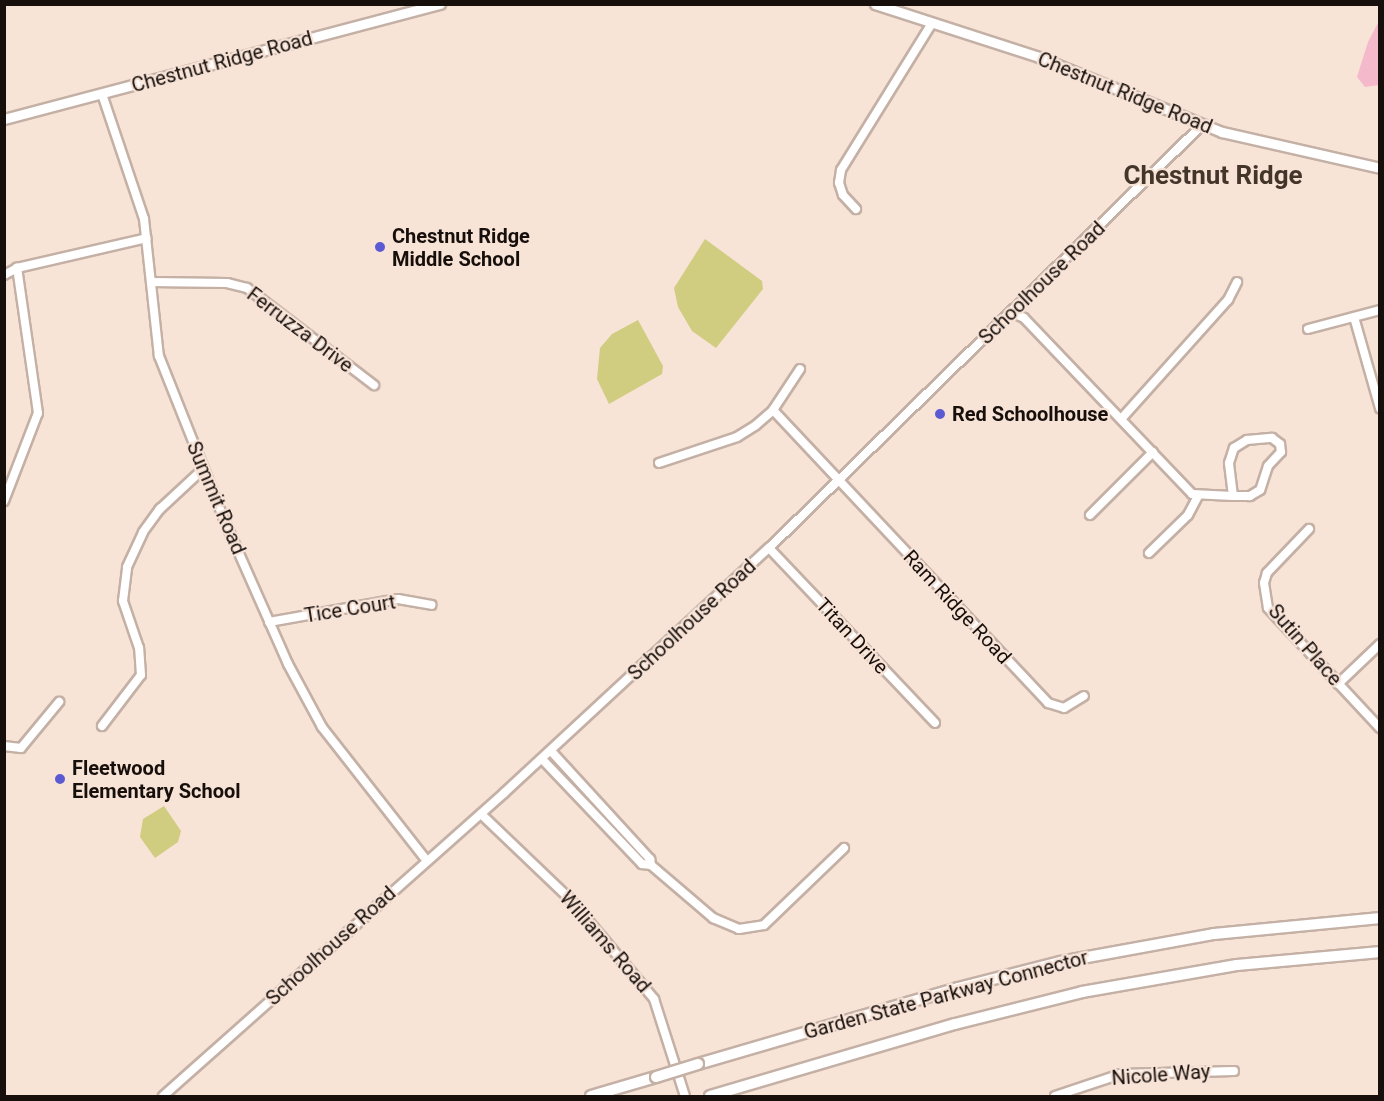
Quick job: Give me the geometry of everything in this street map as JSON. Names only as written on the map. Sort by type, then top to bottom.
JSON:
[{"type":"highway","name":"Garden State Parkway Connector","points":[[591,1096],[958,987],[1060,962],[1214,934],[1380,918]]},
{"type":"highway","name":"Garden State Parkway Connector","points":[[710,1096],[955,1024],[1074,994],[1220,968],[1380,952]]},
{"type":"main road","name":"Chestnut Ridge Road","points":[[4,119],[440,4]]},
{"type":"main road","name":"Chestnut Ridge Road","points":[[874,4],[1040,57],[1202,125],[1276,147],[1380,168]]},
{"type":"street","points":[[856,209],[843,195],[839,183],[841,170],[932,23]]},
{"type":"street","name":"Summit Road","points":[[102,94],[142,207],[159,356],[203,469],[268,622],[322,727],[427,861]]},
{"type":"street","name":"Schoolhouse Road","points":[[163,1096],[551,751],[769,548],[1013,313],[1202,125]]},
{"type":"street","points":[[4,275],[17,268],[147,238]]},
{"type":"street","points":[[4,501],[38,413],[17,268]]},
{"type":"street","name":"Ferruzza Drive","points":[[151,282],[227,283],[247,288],[374,385]]},
{"type":"street","points":[[1122,418],[1228,300],[1237,282]]},
{"type":"street","points":[[1308,329],[1380,310]]},
{"type":"street","points":[[1013,313],[1024,318],[1152,452],[1198,496],[1233,496],[1258,492],[1268,466],[1281,452],[1278,441],[1247,440],[1234,448],[1229,463],[1233,496]]},
{"type":"street","points":[[1353,317],[1380,408]]},
{"type":"street","points":[[659,463],[737,437],[773,410],[800,369]]},
{"type":"street","name":"Ram Ridge Road","points":[[773,410],[1048,703],[1064,708],[1084,696]]},
{"type":"street","points":[[1090,515],[1152,452]]},
{"type":"street","points":[[102,726],[141,675],[138,648],[123,601],[127,567],[143,532],[160,509],[203,469]]},
{"type":"street","points":[[1149,553],[1188,515],[1198,496]]},
{"type":"street","name":"Sutin Place","points":[[1309,529],[1267,573],[1265,598],[1274,616],[1380,728]]},
{"type":"street","name":"Titan Drive","points":[[769,548],[935,723]]},
{"type":"street","name":"Tice Court","points":[[268,622],[398,599],[431,605]]},
{"type":"street","points":[[1338,684],[1380,644]]},
{"type":"street","points":[[4,746],[21,748],[59,702]]},
{"type":"street","points":[[551,751],[650,859],[651,865]]},
{"type":"street","points":[[542,759],[642,864],[651,865],[712,918],[739,930],[753,930],[764,925],[844,848]]},
{"type":"street","name":"Williams Road","points":[[481,814],[569,898],[654,999],[685,1096]]},
{"type":"street","name":"Nicole Way","points":[[1055,1096],[1121,1074],[1234,1071]]},
{"type":"shaded area","points":[[1379,21],[1379,85],[1365,87],[1357,77],[1368,42]]},
{"type":"shaded area","points":[[705,239],[762,281],[763,289],[716,348],[692,331],[678,307],[674,288]]},
{"type":"shaded area","points":[[638,320],[663,366],[662,374],[609,404],[597,379],[600,348],[612,334]]},
{"type":"shaded area","points":[[164,806],[181,831],[178,842],[155,858],[140,837],[143,819]]},
{"type":"place","name":"Chestnut Ridge Middle School","points":[[380,247]]},
{"type":"place","name":"Red Schoolhouse","points":[[940,414]]},
{"type":"place","name":"Fleetwood Elementary School","points":[[60,779]]},
{"type":"district","name":"Chestnut Ridge","points":[[1213,176]]}]
